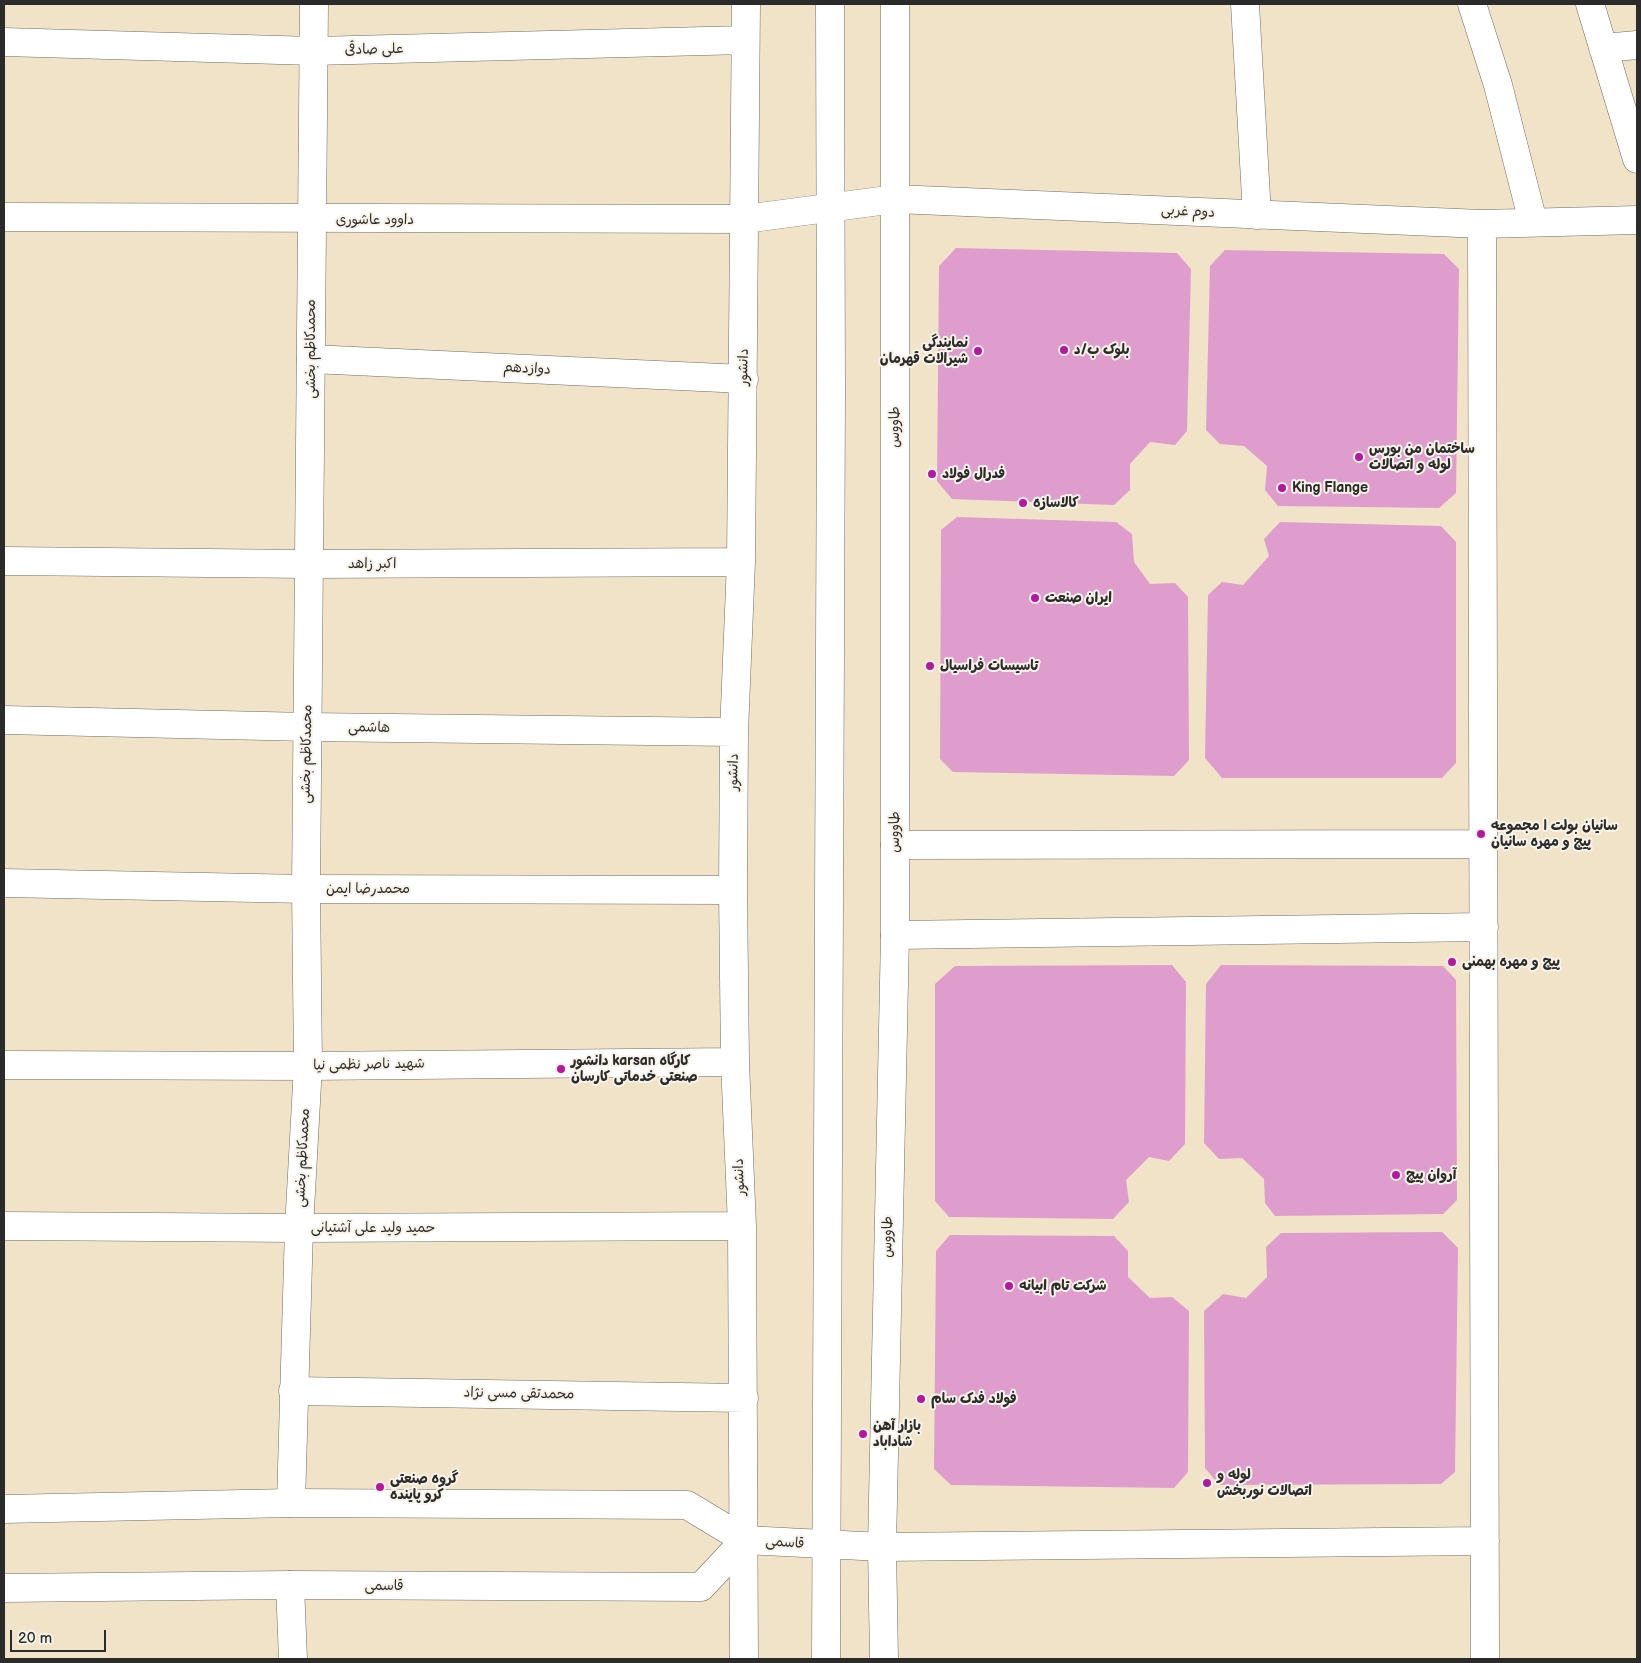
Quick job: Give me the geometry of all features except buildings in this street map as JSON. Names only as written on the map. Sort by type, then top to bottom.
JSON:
[{"type":"street","name":"محمدکاظم بخشی","points":[[291,1503],[298,1228],[308,1066],[306,889],[314,4]]},
{"type":"street","name":"دانشور","points":[[744,1659],[745,1540],[742,1226],[735,1062],[733,890],[734,732],[741,562],[744,378],[746,4]]},
{"type":"street","points":[[826,1659],[831,393],[829,207],[830,4]]},
{"type":"street","name":"طاووس","points":[[884,1659],[882,1547],[895,935],[895,4]]},
{"type":"street","points":[[1246,4],[1257,215]]},
{"type":"street","points":[[1472,4],[1498,85],[1534,222]]},
{"type":"street","points":[[1590,4],[1637,159]]},
{"type":"street","name":"علی صادقی","points":[[4,42],[314,51],[745,40]]},
{"type":"street","points":[[1603,48],[1637,45]]},
{"type":"street","name":"دوم غربی","points":[[829,207],[895,199],[1482,224],[1637,220]]},
{"type":"street","name":"داوود عاشوری","points":[[4,217],[312,220],[745,219],[829,207]]},
{"type":"street","points":[[1482,224],[1486,1659]]},
{"type":"street","name":"دوازدهم","points":[[311,359],[744,378]]},
{"type":"street","name":"اکبر زاهد","points":[[4,561],[309,564],[741,562]]},
{"type":"street","name":"هاشمی","points":[[4,720],[308,727],[734,732]]},
{"type":"street","points":[[895,845],[1483,844]]},
{"type":"street","name":"محمدرضا ایمن","points":[[4,883],[306,889],[733,890]]},
{"type":"street","points":[[895,935],[1484,927]]},
{"type":"street","name":"شهید ناصر نظمی نیا","points":[[4,1065],[308,1066],[735,1062]]},
{"type":"street","name":"حمید ولید علی آشتیانی","points":[[4,1226],[298,1228],[742,1226]]},
{"type":"street","name":"محمدتقی مسی نژاد","points":[[293,1391],[744,1398]]},
{"type":"street","name":"قاسمی","points":[[4,1509],[291,1503],[687,1505],[745,1540],[825,1546],[1485,1541]]},
{"type":"street","name":"قاسمی","points":[[4,1588],[290,1585],[701,1587],[745,1540]]},
{"type":"street","points":[[290,1585],[293,1659]]},
{"type":"place","name":"بلوک ب/د","points":[[1064,350]]},
{"type":"place","name":"نمایندگی شیرالات قهرمان","points":[[978,351]]},
{"type":"place","name":"ساختمان من بورس لوله و اتصالات","points":[[1359,457]]},
{"type":"place","name":"فدرال فولاد","points":[[932,474]]},
{"type":"place","name":"King Flange","points":[[1282,488]]},
{"type":"place","name":"کالاسازه","points":[[1023,503]]},
{"type":"place","name":"ايران صنعت","points":[[1035,598]]},
{"type":"place","name":"تاسیسات فراسیال","points":[[930,666]]},
{"type":"place","name":"سانیان بولت | مجموعه پیچ و مهره سانیان","points":[[1481,834]]},
{"type":"place","name":"پیچ و مهره بهمنی","points":[[1452,962]]},
{"type":"place","name":"دانشور karsan کارگاه صنعتی خدماتی کارسان","points":[[561,1069]]},
{"type":"place","name":"آروان پیچ","points":[[1396,1175]]},
{"type":"place","name":"شرکت تام ابیانه","points":[[1009,1286]]},
{"type":"place","name":"فولاد فدک سام","points":[[921,1399]]},
{"type":"place","name":"بازار آهن شاداباد","points":[[863,1434]]},
{"type":"place","name":"لوله و اتصالات نوربخش","points":[[1207,1483]]},
{"type":"place","name":"گروه صنعتی کرو پاینده","points":[[380,1487]]}]
